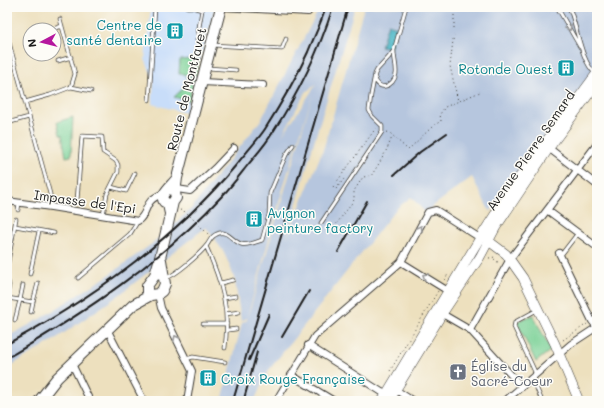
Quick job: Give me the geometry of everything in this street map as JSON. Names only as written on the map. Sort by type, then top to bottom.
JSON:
[{"type":"main road","name":"Route de Montfavet","points":[[160,277],[160,258],[171,199],[178,178],[221,7]]},
{"type":"main road","name":"Avenue Pierre Semard","points":[[439,312],[448,291],[483,241],[496,228],[547,146],[595,81]]},
{"type":"main road","name":"Avenue Pierre Semard","points":[[389,395],[439,312],[466,278],[483,241]]},
{"type":"main road","points":[[483,241],[510,259],[523,278],[559,354],[579,401]]},
{"type":"main road","points":[[39,401],[58,378],[133,305],[152,292],[164,287],[160,277],[149,282],[152,292]]},
{"type":"street","points":[[221,7],[262,8],[308,12]]},
{"type":"street","points":[[202,82],[263,85]]},
{"type":"street","points":[[470,330],[510,259],[597,144]]},
{"type":"street","points":[[547,146],[597,185]]},
{"type":"street","points":[[171,199],[190,191],[234,148]]},
{"type":"street","name":"Impasse de l'Epi","points":[[7,201],[138,221],[141,218],[148,202],[152,198],[171,199]]},
{"type":"street","points":[[276,401],[314,336],[401,262],[428,212],[436,210],[483,241]]},
{"type":"street","points":[[547,210],[597,247]]},
{"type":"street","points":[[505,401],[571,344],[597,327],[592,321],[560,254]]},
{"type":"street","points":[[401,262],[448,291]]},
{"type":"street","points":[[152,292],[192,371],[187,401]]},
{"type":"street","points":[[439,312],[470,330],[522,387]]},
{"type":"street","points":[[107,329],[144,401]]},
{"type":"street","points":[[308,346],[389,395],[414,401]]},
{"type":"street","points":[[72,364],[90,401]]},
{"type":"street","points":[[291,375],[334,401]]},
{"type":"lane","points":[[149,100],[155,7]]},
{"type":"lane","points":[[187,7],[195,7],[202,10],[197,39]]},
{"type":"lane","points":[[321,223],[382,130],[381,124],[372,116],[370,110],[370,95],[377,70],[394,50],[406,7]]},
{"type":"lane","points":[[538,7],[539,9],[546,7]]},
{"type":"lane","points":[[557,7],[582,49],[595,81]]},
{"type":"lane","points":[[569,7],[582,49]]},
{"type":"lane","points":[[62,26],[75,74],[71,88]]},
{"type":"lane","points":[[7,35],[50,194],[51,207]]},
{"type":"lane","points":[[211,45],[282,49],[286,39]]},
{"type":"lane","points":[[375,74],[375,80],[378,84],[385,87],[392,84],[396,75],[394,50]]},
{"type":"lane","points":[[62,60],[71,57]]},
{"type":"lane","points":[[205,68],[236,70]]},
{"type":"lane","points":[[25,102],[71,88],[91,91]]},
{"type":"lane","points":[[7,123],[29,117]]},
{"type":"lane","points":[[77,201],[82,136],[102,137],[103,152],[116,161],[118,165],[118,172],[107,194],[103,216]]},
{"type":"lane","points":[[160,277],[175,274],[206,246],[212,238],[221,232],[240,244],[247,244],[262,240],[269,215],[270,193],[286,155],[292,145]]},
{"type":"lane","points":[[111,187],[126,191],[135,173]]},
{"type":"lane","points":[[18,210],[19,203]]},
{"type":"lane","points":[[7,267],[16,219]]},
{"type":"lane","points":[[78,278],[130,234],[138,221]]},
{"type":"lane","points":[[15,226],[54,233]]},
{"type":"lane","points":[[30,274],[39,231]]},
{"type":"lane","points":[[560,254],[578,233]]},
{"type":"lane","points":[[206,246],[221,283],[224,298],[228,330],[225,348]]},
{"type":"lane","name":"Avenue Pierre Semard","points":[[439,312],[478,249]]},
{"type":"lane","points":[[7,278],[9,285],[7,295]]},
{"type":"lane","points":[[221,283],[233,280]]},
{"type":"lane","points":[[31,312],[38,283]]},
{"type":"lane","points":[[15,320],[23,285]]},
{"type":"lane","points":[[224,298],[236,296]]},
{"type":"lane","points":[[7,298],[33,302]]},
{"type":"lane","points":[[538,309],[514,322],[514,327],[534,376],[542,401]]},
{"type":"lane","points":[[226,314],[239,312]]},
{"type":"lane","points":[[203,324],[227,324]]},
{"type":"lane","points":[[228,330],[236,329]]},
{"type":"lane","points":[[186,359],[193,357],[225,362]]},
{"type":"path","points":[[454,7],[454,32],[450,66],[458,101]]},
{"type":"path","points":[[382,130],[390,133],[408,150],[433,126],[441,121],[440,114],[445,107],[480,92]]},
{"type":"path","points":[[333,187],[377,126]]},
{"type":"path","points":[[332,230],[354,200],[354,191],[362,177],[371,176],[377,167],[392,136]]},
{"type":"path","points":[[171,199],[212,238]]},
{"type":"path","points":[[559,342],[592,321]]},
{"type":"shaded area","points":[[151,7],[215,7],[186,113],[152,104],[154,80],[145,59]]},
{"type":"shaded area","points":[[318,7],[355,7],[314,142],[287,238],[324,147],[364,7],[597,7],[597,66],[490,212],[472,177],[425,212],[411,197],[396,209],[269,370],[254,401],[222,401],[242,323],[247,320],[313,93],[284,185],[247,318],[241,321],[235,281],[230,266],[223,251],[206,227],[119,295],[54,340],[7,368],[7,337],[40,319],[106,277],[153,243],[192,208],[261,120],[316,15]],"holes":[[[316,84],[282,136],[305,93]]]},
{"type":"green space","points":[[180,60],[199,60],[196,75],[179,74]]},
{"type":"green space","points":[[185,77],[193,77],[189,101],[174,97],[188,84],[188,79]]},
{"type":"green space","points":[[73,117],[71,156],[66,157],[62,135],[60,135],[57,122]]},
{"type":"green space","points":[[533,315],[551,350],[536,362],[517,323],[518,321]]},
{"type":"water","points":[[388,24],[397,27],[390,48],[381,46]]},
{"type":"railway","points":[[7,344],[70,307],[131,265],[187,217],[213,191],[255,142],[271,120],[308,52],[326,7]]},
{"type":"railway","points":[[7,358],[64,323],[120,285],[174,243],[225,193],[267,141],[291,103],[307,72],[333,7]]},
{"type":"railway","points":[[233,401],[348,7]]},
{"type":"railway","points":[[394,175],[420,152],[447,133]]},
{"type":"railway","points":[[338,252],[367,201]]},
{"type":"railway","points":[[282,337],[309,291]]},
{"type":"railway","points":[[249,360],[269,314]]},
{"type":"railway","points":[[244,399],[257,352]]},
{"type":"place","name":"Centre de santé dentaire","points":[[175,31]]},
{"type":"place","name":"Rotonde Ouest","points":[[566,68]]},
{"type":"place","name":"Avignon peinture factory","points":[[254,219]]},
{"type":"place","name":"Église du Sacré-Coeur","points":[[458,372]]},
{"type":"place","name":"Croix Rouge Française","points":[[208,378]]}]
